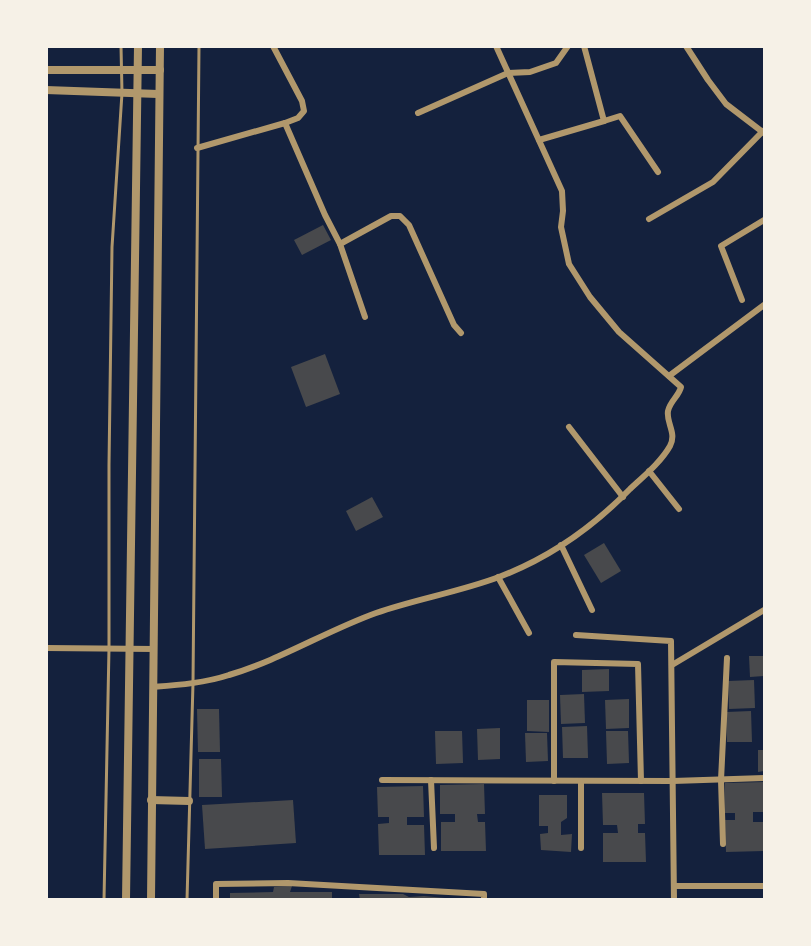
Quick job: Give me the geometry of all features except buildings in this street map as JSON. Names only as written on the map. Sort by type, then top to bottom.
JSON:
[{"type":"street","points":[[126,900],[138,46]]},
{"type":"street","points":[[151,900],[160,46]]},
{"type":"street","points":[[197,148],[285,123],[298,118],[304,111],[302,100],[273,46]]},
{"type":"street","points":[[153,687],[193,683],[228,676],[279,657],[375,613],[498,577],[530,563],[592,525],[649,471],[670,446],[674,437],[667,413],[671,402],[680,393],[681,387],[618,332],[590,297],[569,264],[561,227],[562,191],[496,46]]},
{"type":"street","points":[[418,113],[508,73],[530,72],[556,63],[568,46]]},
{"type":"street","points":[[584,46],[604,120]]},
{"type":"street","points":[[649,219],[713,182],[764,132],[726,104],[686,46]]},
{"type":"street","points":[[46,70],[160,70]]},
{"type":"street","points":[[46,90],[158,94]]},
{"type":"street","points":[[539,140],[620,116],[658,172]]},
{"type":"street","points":[[285,123],[340,244],[365,317]]},
{"type":"street","points":[[340,244],[391,216],[400,216],[409,225],[454,325],[461,333]]},
{"type":"street","points":[[742,300],[721,246],[765,220]]},
{"type":"street","points":[[669,376],[765,305]]},
{"type":"street","points":[[568,427],[623,497]]},
{"type":"street","points":[[649,471],[679,509]]},
{"type":"street","points":[[561,545],[592,610]]},
{"type":"street","points":[[498,577],[529,633]]},
{"type":"street","points":[[672,666],[765,610]]},
{"type":"street","points":[[576,635],[671,641],[674,900]]},
{"type":"street","points":[[46,648],[154,649]]},
{"type":"street","points":[[723,844],[721,780],[727,658]]},
{"type":"street","points":[[555,781],[554,662],[638,664],[640,781]]},
{"type":"street","points":[[382,780],[673,781],[765,778]]},
{"type":"street","points":[[432,780],[434,848]]},
{"type":"street","points":[[580,848],[581,781]]},
{"type":"street","points":[[152,800],[189,801]]},
{"type":"street","points":[[216,900],[216,884],[288,883],[484,894],[484,900]]},
{"type":"street","points":[[674,886],[765,886]]},
{"type":"lane","points":[[104,900],[109,648],[112,247],[122,93],[121,46]]},
{"type":"lane","points":[[187,900],[193,683],[199,46]]}]
